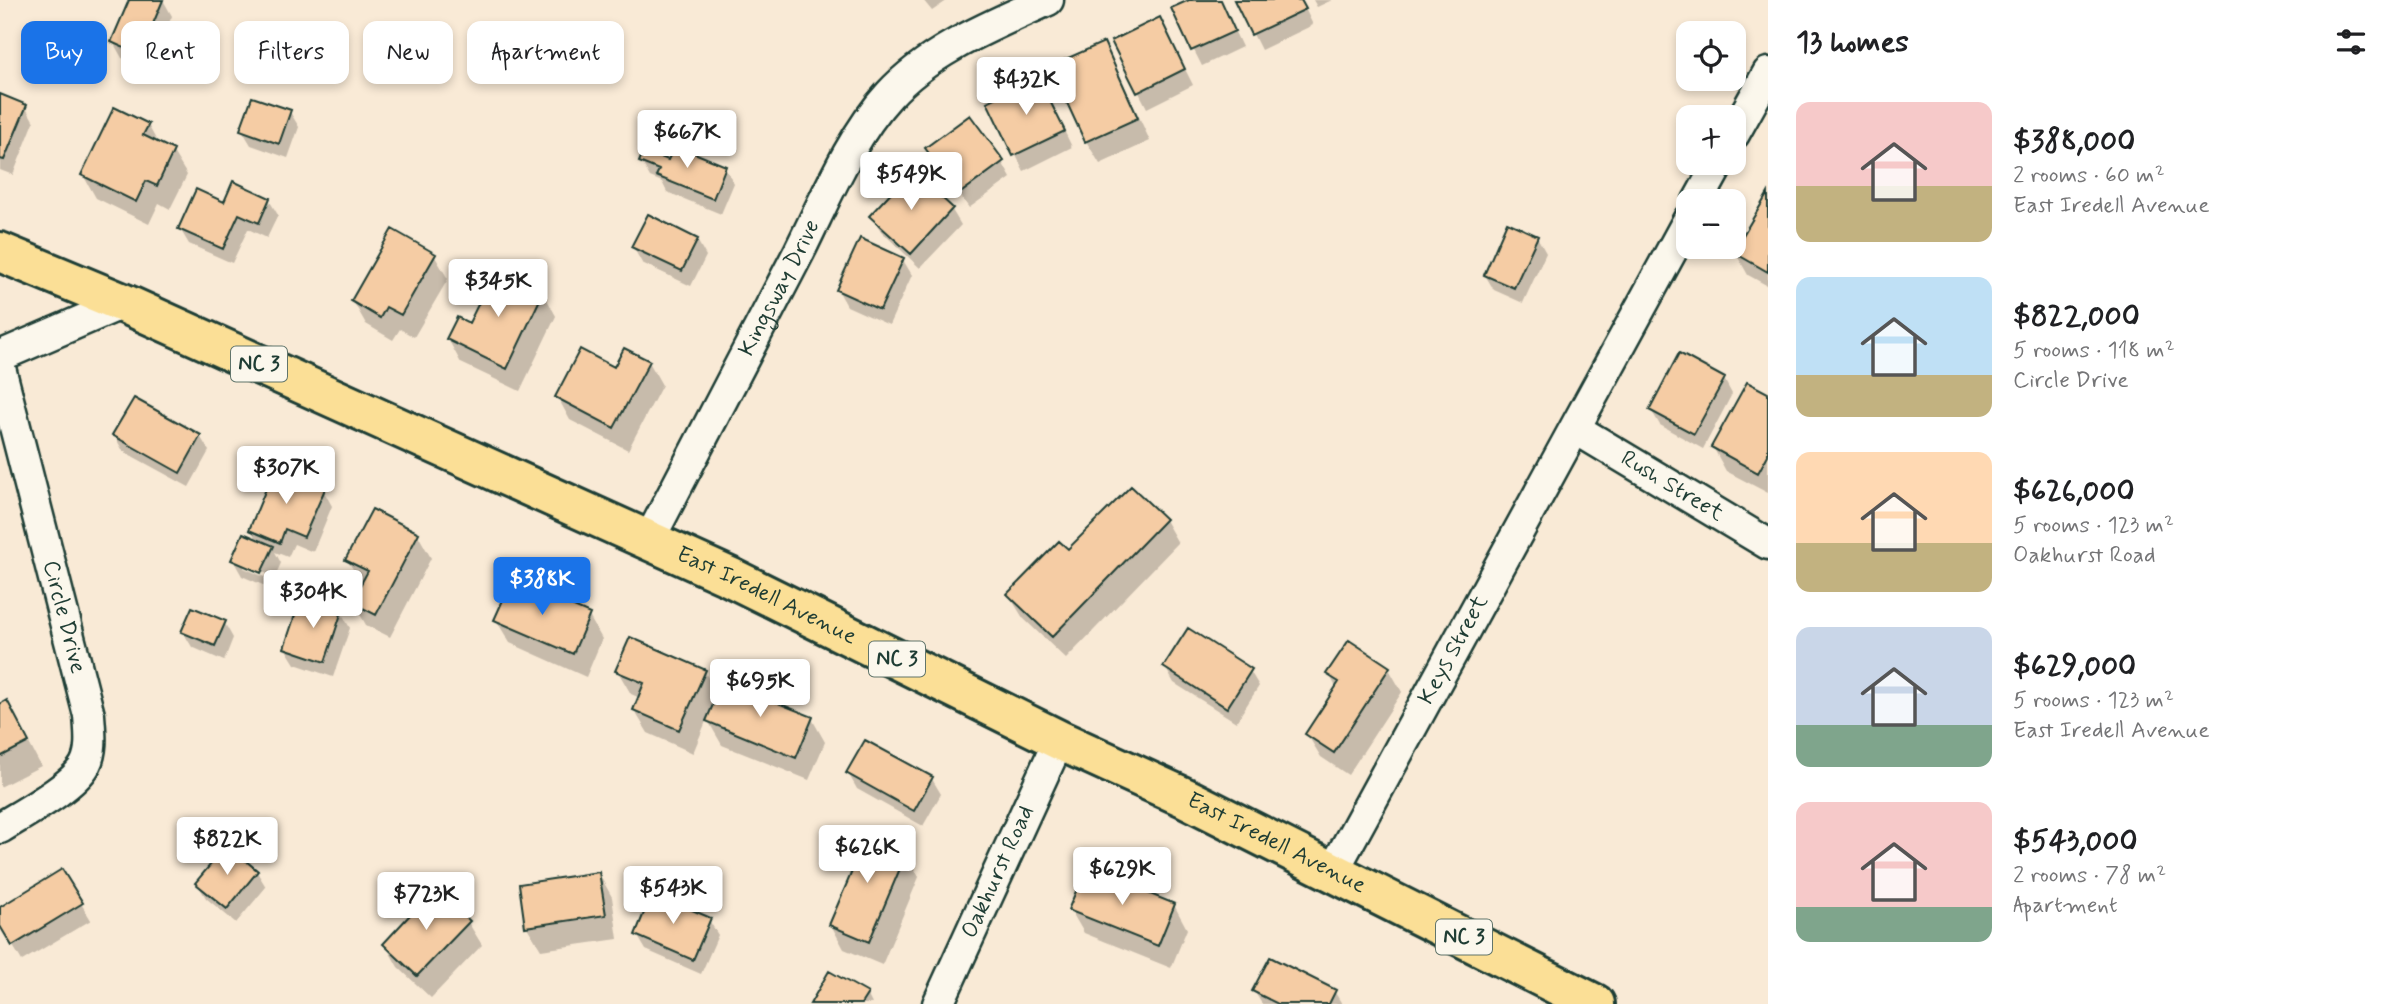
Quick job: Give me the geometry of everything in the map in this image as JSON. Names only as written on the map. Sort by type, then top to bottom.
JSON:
[{"type":"main road","name":"East Iredell Avenue","points":[[0,252],[124,303],[732,578],[1416,912],[1595,1004]]},
{"type":"street","name":"Kingsway Drive","points":[[649,541],[834,183],[873,116],[888,96],[929,62],[995,24],[1048,0]]},
{"type":"street","points":[[1746,116],[1764,89]]},
{"type":"street","name":"Keys Street","points":[[1332,873],[1676,243]]},
{"type":"street","points":[[0,356],[124,303]]},
{"type":"street","name":"Circle Drive","points":[[0,368],[89,715],[91,741],[85,765],[65,786],[0,828]]},
{"type":"street","name":"Rush Street","points":[[1576,429],[1768,544]]},
{"type":"street","name":"Oakhurst Road","points":[[938,1004],[1059,740]]},
{"type":"building","points":[[129,0],[163,0],[154,21],[121,21],[121,46],[111,42]]},
{"type":"building","points":[[1189,0],[1221,0],[1235,31],[1191,51],[1171,8]]},
{"type":"building","points":[[1234,0],[1301,0],[1306,9],[1251,35]]},
{"type":"building","points":[[1160,17],[1185,69],[1137,93],[1111,41]]},
{"type":"building","points":[[1104,42],[1138,118],[1085,142],[1050,66]]},
{"type":"building","points":[[1038,77],[1065,131],[1013,156],[987,102]]},
{"type":"building","points":[[0,94],[27,105],[4,160],[0,159]]},
{"type":"building","points":[[252,97],[291,110],[279,144],[240,130]]},
{"type":"building","points":[[114,107],[149,124],[143,135],[174,150],[157,186],[146,181],[136,202],[81,175]]},
{"type":"building","points":[[970,115],[1004,161],[959,194],[925,148]]},
{"type":"building","points":[[675,145],[726,166],[713,199],[656,176],[659,170],[639,162],[644,150],[668,160]]},
{"type":"building","points":[[912,170],[953,208],[911,254],[869,216]]},
{"type":"building","points":[[233,181],[270,198],[259,223],[239,214],[223,249],[178,229],[196,189],[224,202]]},
{"type":"building","points":[[1768,193],[1768,272],[1745,259],[1746,230]]},
{"type":"building","points":[[648,214],[698,239],[682,271],[631,247]]},
{"type":"building","points":[[1507,222],[1538,236],[1514,288],[1484,275]]},
{"type":"building","points":[[392,229],[436,254],[401,315],[386,307],[380,318],[351,301]]},
{"type":"building","points":[[860,238],[904,258],[880,310],[836,290]]},
{"type":"building","points":[[496,268],[544,291],[507,369],[446,339],[457,317],[469,323]]},
{"type":"building","points":[[624,348],[650,361],[614,428],[555,397],[580,349],[614,367]]},
{"type":"building","points":[[1679,353],[1725,378],[1694,434],[1649,410]]},
{"type":"building","points":[[1747,382],[1768,393],[1768,455],[1758,473],[1711,447]]},
{"type":"building","points":[[134,398],[201,435],[180,473],[112,435]]},
{"type":"building","points":[[275,467],[325,489],[304,537],[285,529],[280,543],[249,530]]},
{"type":"building","points":[[1131,486],[1166,519],[1052,637],[1007,594],[1059,541],[1068,549]]},
{"type":"building","points":[[372,509],[419,533],[376,615],[351,602],[368,571],[345,560]]},
{"type":"building","points":[[243,533],[274,546],[261,573],[231,560]]},
{"type":"building","points":[[512,580],[590,614],[573,654],[494,620]]},
{"type":"building","points":[[301,597],[342,611],[325,662],[284,648]]},
{"type":"building","points":[[192,607],[226,621],[215,646],[181,632]]},
{"type":"building","points":[[1188,628],[1252,669],[1227,708],[1163,667]]},
{"type":"building","points":[[630,637],[706,670],[679,730],[633,710],[644,683],[615,671]]},
{"type":"building","points":[[1349,640],[1390,667],[1334,753],[1305,734],[1339,682],[1326,674]]},
{"type":"building","points":[[723,681],[813,717],[796,758],[706,721]]},
{"type":"building","points":[[7,700],[29,742],[0,757],[0,704]]},
{"type":"building","points":[[865,740],[933,777],[914,811],[846,773]]},
{"type":"building","points":[[856,831],[907,852],[869,942],[829,925],[853,869],[842,864]]},
{"type":"building","points":[[227,845],[258,871],[227,909],[195,883]]},
{"type":"building","points":[[1086,868],[1175,904],[1158,946],[1068,910]]},
{"type":"building","points":[[62,869],[83,903],[12,946],[0,926],[0,907]]},
{"type":"building","points":[[599,872],[606,915],[525,927],[519,884]]},
{"type":"building","points":[[435,888],[470,921],[417,976],[383,944]]},
{"type":"building","points":[[652,893],[711,918],[693,960],[635,935]]},
{"type":"building","points":[[1270,957],[1336,990],[1329,1004],[1278,1004],[1252,991]]},
{"type":"building","points":[[829,971],[868,993],[861,1004],[810,1004]]}]
